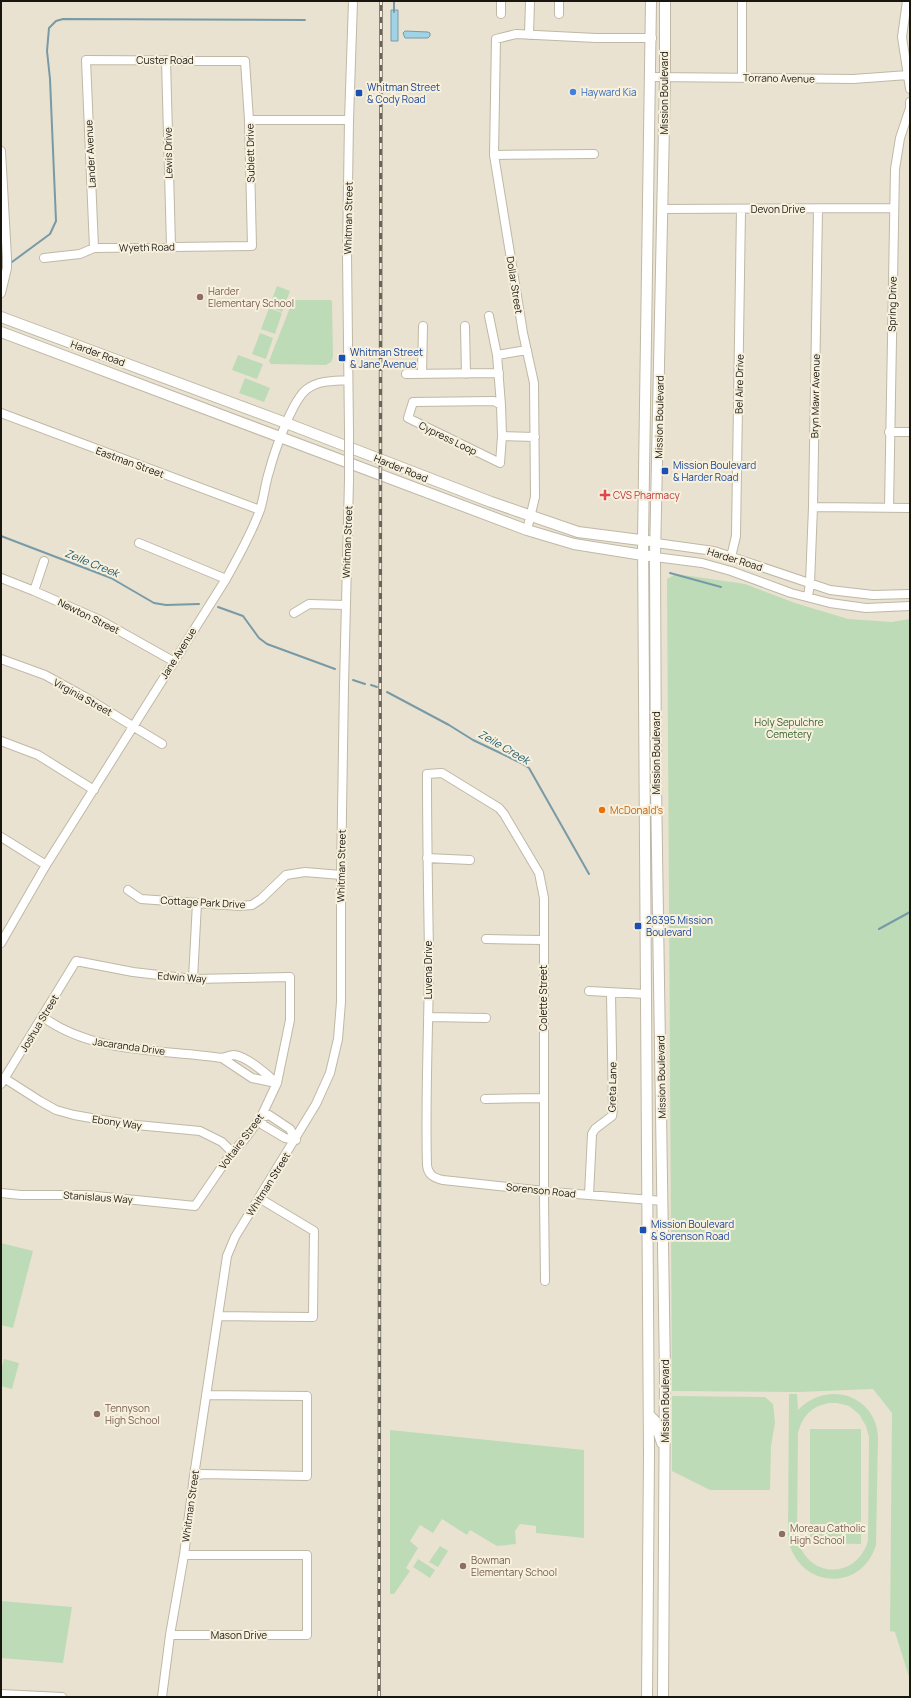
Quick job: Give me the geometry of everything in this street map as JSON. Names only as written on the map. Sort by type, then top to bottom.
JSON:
[{"type":"main road","name":"Mission Boulevard","points":[[647,1697],[649,1415],[643,540],[650,77],[652,38],[651,1]]},
{"type":"main road","name":"Mission Boulevard","points":[[663,1697],[665,1454],[663,1201],[656,786],[655,557],[663,209],[665,1]]},
{"type":"main road","name":"Harder Road","points":[[1,317],[286,423],[462,492],[531,516],[578,532],[656,543]]},
{"type":"main road","name":"Harder Road","points":[[1,332],[528,530],[574,544],[655,557]]},
{"type":"main road","points":[[645,780],[650,786],[650,812],[657,827]]},
{"type":"main road","points":[[649,1415],[655,1421],[665,1454]]},
{"type":"main road","points":[[647,1680],[663,1681]]},
{"type":"street","name":"Whitman Street","points":[[162,1697],[170,1635],[184,1555],[206,1395],[229,1251],[235,1237],[296,1140],[324,1088],[332,1067],[338,1039],[341,1002],[341,876],[345,605],[349,480],[347,254],[353,1]]},
{"type":"street","points":[[501,1],[501,14]]},
{"type":"street","points":[[530,1],[529,35],[596,38],[652,38]]},
{"type":"street","points":[[559,1],[559,14]]},
{"type":"street","points":[[742,1],[742,77]]},
{"type":"street","points":[[907,1],[902,38],[910,89]]},
{"type":"street","name":"Dollar Street","points":[[528,530],[535,497],[534,383],[494,155],[496,39],[516,34],[529,35]]},
{"type":"street","name":"Custer Road","points":[[86,60],[245,61]]},
{"type":"street","name":"Lander Avenue","points":[[86,60],[94,248]]},
{"type":"street","name":"Lewis Drive","points":[[166,60],[170,246]]},
{"type":"street","name":"Sublett Drive","points":[[245,61],[249,120],[252,246]]},
{"type":"street","name":"Torrano Avenue","points":[[650,77],[853,79],[908,74]]},
{"type":"street","name":"Spring Drive","points":[[889,508],[889,432],[895,169],[900,138],[910,108],[910,102]]},
{"type":"street","points":[[249,120],[349,120]]},
{"type":"street","points":[[1,151],[7,258],[5,279],[1,293]]},
{"type":"street","points":[[494,155],[594,154]]},
{"type":"street","name":"Devon Drive","points":[[663,209],[894,208]]},
{"type":"street","name":"Bel Aire Drive","points":[[731,557],[736,536],[741,209]]},
{"type":"street","name":"Bryn Mawr Avenue","points":[[810,583],[813,507],[818,209]]},
{"type":"street","name":"Wyeth Road","points":[[44,258],[80,254],[94,248],[252,246]]},
{"type":"street","points":[[489,316],[500,373],[501,405]]},
{"type":"street","points":[[422,374],[423,326]]},
{"type":"street","points":[[465,326],[466,374]]},
{"type":"street","points":[[497,355],[527,350]]},
{"type":"street","points":[[406,374],[500,373]]},
{"type":"street","name":"Jane Avenue","points":[[1,943],[4,932],[134,726],[173,661],[226,579],[249,537],[260,510],[269,471],[286,423],[296,401],[306,389],[324,382],[348,380]]},
{"type":"street","name":"Cypress Loop","points":[[494,401],[501,405],[502,436],[500,463],[408,418],[413,402],[494,401]]},
{"type":"street","name":"Eastman Street","points":[[1,413],[260,510]]},
{"type":"street","points":[[889,432],[910,432]]},
{"type":"street","points":[[502,436],[535,437]]},
{"type":"street","points":[[813,507],[910,508]]},
{"type":"street","points":[[140,543],[226,579]]},
{"type":"street","name":"Harder Road","points":[[656,543],[708,550],[830,590],[873,595],[910,594]]},
{"type":"street","name":"Harder Road","points":[[655,557],[702,563],[791,593],[830,603],[866,608],[910,606]]},
{"type":"street","points":[[34,591],[44,561]]},
{"type":"street","name":"Newton Street","points":[[1,578],[100,620],[173,661]]},
{"type":"street","points":[[808,597],[810,583]]},
{"type":"street","points":[[294,612],[309,604],[345,605]]},
{"type":"street","name":"Virginia Street","points":[[1,658],[45,675],[85,697],[162,744]]},
{"type":"street","points":[[1,741],[38,755],[94,790]]},
{"type":"street","name":"Colette Street","points":[[427,774],[442,773],[494,804],[504,814],[541,877],[544,898],[543,1098],[545,1281]]},
{"type":"street","name":"Luvena Drive","points":[[427,774],[429,954],[426,1116],[427,1165]]},
{"type":"street","points":[[1,836],[46,866]]},
{"type":"street","points":[[427,858],[470,860]]},
{"type":"street","name":"Cottage Park Drive","points":[[128,890],[141,899],[240,906],[252,905],[261,899],[286,875],[305,872],[341,876]]},
{"type":"street","points":[[193,979],[197,903]]},
{"type":"street","points":[[486,939],[543,940]]},
{"type":"street","name":"Edwin Way","points":[[76,961],[133,972],[193,979],[290,977]]},
{"type":"street","name":"Joshua Street","points":[[3,1081],[76,961]]},
{"type":"street","name":"Voltaire Street","points":[[195,1206],[232,1152],[244,1140],[261,1117],[277,1083],[290,1020],[290,977]]},
{"type":"street","points":[[589,991],[646,994]]},
{"type":"street","name":"Greta Lane","points":[[589,1195],[592,1134],[594,1129],[612,1116],[613,1110],[612,993]]},
{"type":"street","name":"Jacaranda Drive","points":[[43,1017],[56,1027],[75,1036],[114,1046],[222,1058],[232,1055],[240,1057],[264,1071],[277,1083]]},
{"type":"street","points":[[428,1017],[486,1018]]},
{"type":"street","name":"Jacaranda Drive","points":[[222,1058],[252,1078],[277,1083]]},
{"type":"street","name":"Ebony Way","points":[[3,1081],[56,1110],[74,1115],[126,1124],[200,1131],[222,1142],[232,1152]]},
{"type":"street","points":[[485,1099],[543,1098]]},
{"type":"street","points":[[261,1117],[269,1115],[290,1129],[296,1140]]},
{"type":"street","name":"Sorenson Road","points":[[427,1165],[428,1172],[436,1178],[544,1191],[663,1201]]},
{"type":"street","name":"Stanislaus Way","points":[[1,1192],[21,1195],[86,1194],[195,1206]]},
{"type":"street","points":[[218,1316],[313,1317],[314,1231],[259,1198]]},
{"type":"street","points":[[194,1476],[203,1474],[307,1476],[307,1396],[206,1395]]},
{"type":"street","name":"Mason Drive","points":[[170,1635],[307,1634],[307,1555],[184,1555]]},
{"type":"street","points":[[1,1694],[62,1697]]},
{"type":"green space","points":[[277,286],[290,291],[282,312],[269,307]]},
{"type":"green space","points":[[293,300],[332,301],[333,357],[331,362],[326,365],[271,364],[269,361]]},
{"type":"green space","points":[[269,308],[282,313],[275,334],[261,329]]},
{"type":"green space","points":[[260,333],[273,338],[266,359],[252,354]]},
{"type":"green space","points":[[238,355],[263,364],[257,379],[232,370]]},
{"type":"green space","points":[[245,378],[270,388],[264,402],[239,393]]},
{"type":"green space","name":"Holy Sepulchre Cemetery","points":[[676,574],[745,584],[795,603],[848,619],[892,622],[910,619],[910,1680],[895,1632],[890,1631],[892,1413],[873,1389],[799,1392],[672,1391],[667,579]]},
{"type":"green space","points":[[1,1243],[33,1251],[13,1328],[1,1325]]},
{"type":"green space","points":[[4,1359],[19,1363],[12,1389],[1,1386],[1,1370]]},
{"type":"green space","points":[[789,1394],[797,1394],[798,1410],[809,1401],[822,1396],[835,1394],[848,1396],[869,1410],[875,1422],[878,1437],[876,1545],[868,1561],[857,1572],[844,1578],[830,1579],[816,1575],[803,1567],[794,1555],[788,1538]],"holes":[[[837,1403],[849,1406],[859,1414],[866,1426],[869,1437],[868,1541],[861,1555],[852,1564],[841,1569],[830,1569],[818,1566],[808,1559],[801,1548],[797,1534],[798,1433],[805,1417],[813,1409],[823,1404]]]},
{"type":"green space","points":[[672,1396],[765,1397],[773,1404],[775,1423],[771,1446],[770,1490],[710,1490],[672,1471]]},
{"type":"green space","points":[[810,1429],[861,1429],[861,1544],[810,1543]]},
{"type":"green space","points":[[390,1430],[584,1450],[584,1538],[536,1533],[536,1526],[520,1524],[515,1531],[516,1544],[497,1546],[470,1530],[467,1535],[442,1519],[433,1533],[420,1525],[410,1541],[418,1548],[406,1568],[410,1571],[394,1594],[390,1594]]},
{"type":"green space","points":[[440,1546],[448,1551],[438,1567],[429,1562]]},
{"type":"green space","points":[[418,1559],[435,1570],[430,1578],[413,1567]]},
{"type":"green space","points":[[1,1601],[72,1607],[63,1663],[1,1658]]},
{"type":"water","points":[[391,10],[398,10],[398,41],[391,41]]},
{"type":"water","points":[[405,31],[428,32],[430,33],[430,36],[428,38],[405,38],[403,33]]},
{"type":"waterway","points":[[394,1],[394,12]]},
{"type":"waterway","points":[[12,262],[50,234],[56,221],[50,79],[47,51],[49,28],[56,21],[63,19],[305,20]]},
{"type":"waterway","name":"Zeile Creek","points":[[1,536],[111,578],[154,603],[166,605],[199,604]]},
{"type":"waterway","points":[[670,573],[721,587]]},
{"type":"waterway","name":"Zeile Creek","points":[[218,607],[243,616],[259,638],[267,644],[335,669]]},
{"type":"waterway","name":"Zeile Creek","points":[[353,680],[365,684]]},
{"type":"waterway","name":"Zeile Creek","points":[[371,685],[377,687]]},
{"type":"waterway","name":"Zeile Creek","points":[[387,692],[449,725],[473,740],[529,768],[589,874]]},
{"type":"waterway","name":"Zeile Creek","points":[[879,929],[910,912]]},
{"type":"railway","points":[[379,1697],[381,1]]},
{"type":"place","name":"Hayward Kia","points":[[573,92]]},
{"type":"place","name":"Whitman Street & Cody Road","points":[[359,93]]},
{"type":"place","name":"Harder Elementary School","points":[[200,297]]},
{"type":"place","name":"Whitman Street & Jane Avenue","points":[[342,358]]},
{"type":"place","name":"Mission Boulevard & Harder Road","points":[[665,471]]},
{"type":"place","name":"CVS Pharmacy","points":[[605,495]]},
{"type":"place","name":"McDonald's","points":[[602,810]]},
{"type":"place","name":"26395 Mission Boulevard","points":[[638,926]]},
{"type":"place","name":"Mission Boulevard & Sorenson Road","points":[[643,1230]]},
{"type":"place","name":"Tennyson High School","points":[[97,1414]]},
{"type":"place","name":"Moreau Catholic High School","points":[[782,1534]]},
{"type":"place","name":"Bowman Elementary School","points":[[463,1566]]}]
